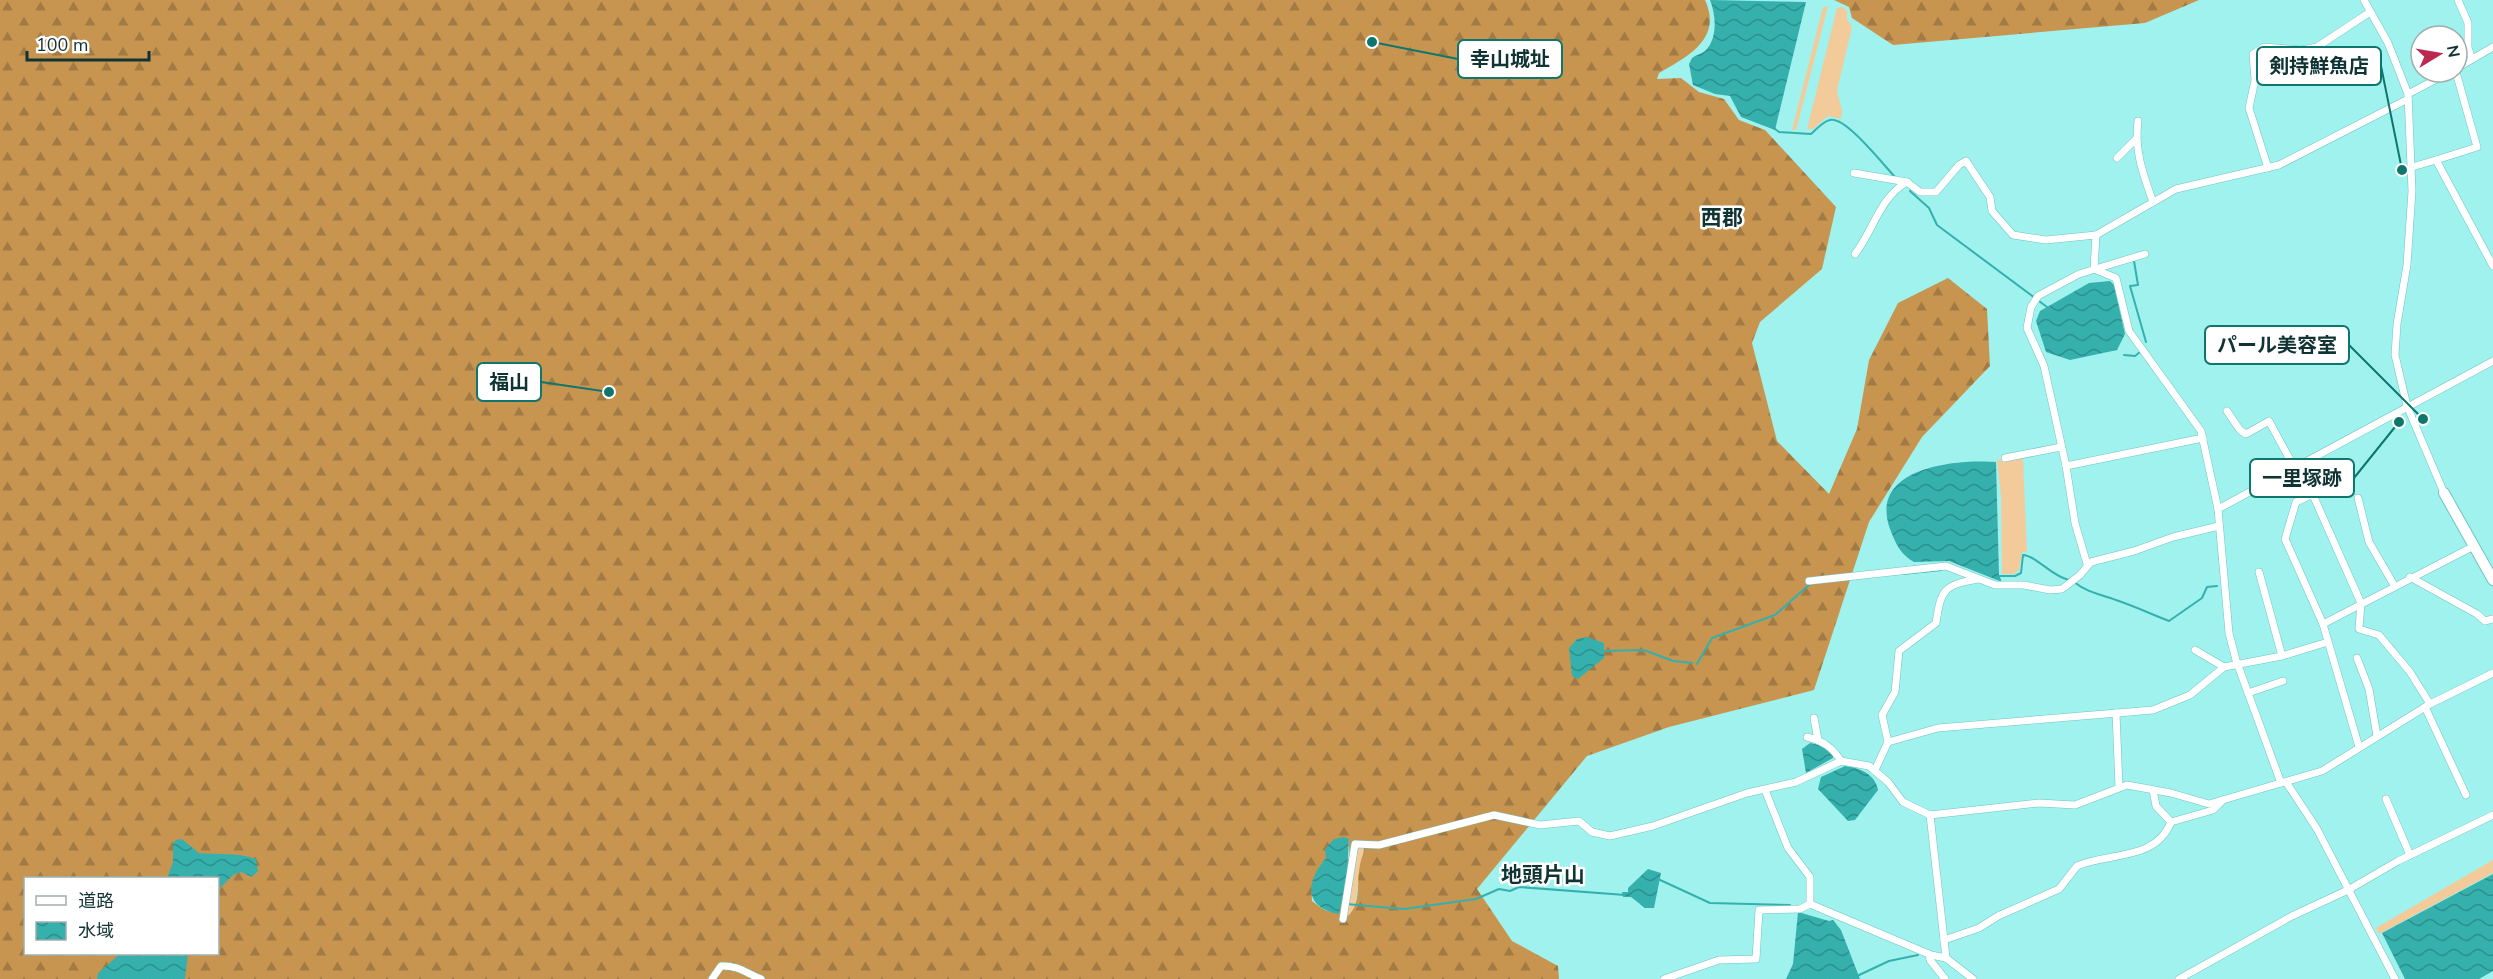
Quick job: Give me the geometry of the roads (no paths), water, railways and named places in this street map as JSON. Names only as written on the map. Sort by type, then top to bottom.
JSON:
[{"type":"street","points":[[2364,0],[2388,43],[2408,97],[2412,167],[2407,266],[2397,324],[2395,355],[2407,406],[2444,493],[2493,580]]},
{"type":"street","points":[[2458,0],[2468,23],[2468,48],[2472,59]]},
{"type":"street","points":[[2268,168],[2249,108],[2255,80],[2253,54],[2264,47],[2302,50],[2317,47],[2370,12]]},
{"type":"street","points":[[2469,61],[2493,47]]},
{"type":"street","points":[[1854,173],[1907,182],[1920,192],[1936,192],[1959,165],[1966,161],[1990,197],[1992,211],[2013,235],[2046,240],[2096,235],[2176,189],[2268,168],[2296,158],[2430,84]]},
{"type":"street","points":[[2412,167],[2477,147],[2461,84]]},
{"type":"street","points":[[2138,121],[2135,140],[2142,171],[2153,202]]},
{"type":"street","points":[[2117,158],[2135,140]]},
{"type":"street","points":[[2436,160],[2493,266]]},
{"type":"street","points":[[1855,255],[1867,240],[1889,195],[1907,182]]},
{"type":"street","points":[[2094,269],[2096,235]]},
{"type":"street","points":[[2087,564],[2075,523],[2066,466],[2044,366],[2027,328],[2031,307],[2037,297],[2094,269],[2145,254]]},
{"type":"street","points":[[2094,269],[2116,278],[2129,331],[2190,414],[2203,438],[2217,509],[2225,608],[2238,665],[2284,782],[2317,829],[2395,979]]},
{"type":"street","points":[[2217,509],[2493,360]]},
{"type":"street","points":[[2227,411],[2240,430],[2246,434],[2269,421],[2294,467]]},
{"type":"street","points":[[2066,466],[2203,438]]},
{"type":"street","points":[[2005,458],[2061,447]]},
{"type":"street","points":[[2349,477],[2296,502],[2285,539],[2323,624],[2359,747]]},
{"type":"street","points":[[2313,495],[2361,603],[2359,629],[2379,635],[2410,672],[2466,795]]},
{"type":"street","points":[[2358,498],[2368,542],[2394,585]]},
{"type":"street","points":[[1809,581],[1946,566],[1955,567],[1995,585],[2062,589],[2080,575],[2087,564],[2173,537],[2219,526]]},
{"type":"street","points":[[2323,624],[2394,585],[2474,546]]},
{"type":"street","points":[[2259,572],[2282,656]]},
{"type":"street","points":[[2410,577],[2477,614],[2485,621],[2493,619]]},
{"type":"street","points":[[1875,770],[1888,742],[1882,715],[1895,692],[1899,651],[1936,623],[1940,595],[1947,587],[1978,579]]},
{"type":"street","points":[[1888,742],[1938,728],[2095,713],[2137,713],[2170,704],[2190,695],[2224,667],[2282,656],[2328,642]]},
{"type":"street","points":[[2195,650],[2224,667]]},
{"type":"street","points":[[2357,658],[2369,689],[2377,736]]},
{"type":"street","points":[[1343,919],[1355,844],[1379,845],[1494,815],[1540,825],[1579,821],[1586,829],[1610,836],[1653,826],[1680,815],[1803,779],[1840,761],[1869,766],[1888,782],[1903,802],[1930,815],[1949,811],[2039,803],[2075,805],[2127,785],[2209,804],[2322,771],[2427,705],[2493,673]]},
{"type":"street","points":[[2248,693],[2283,681]]},
{"type":"street","points":[[2116,713],[2120,787]]},
{"type":"street","points":[[1814,718],[1818,740]]},
{"type":"street","points":[[1807,737],[1818,740],[1834,751],[1840,761]]},
{"type":"street","points":[[1765,790],[1788,848],[1810,877],[1810,904]]},
{"type":"street","points":[[2153,790],[2156,806],[2171,822]]},
{"type":"street","points":[[2386,799],[2410,855]]},
{"type":"street","points":[[2171,822],[2213,810],[2223,800]]},
{"type":"street","points":[[2179,979],[2292,915],[2348,890],[2410,855],[2493,814]]},
{"type":"street","points":[[1930,815],[1946,958]]},
{"type":"street","points":[[1944,940],[1979,928],[1998,916],[2059,889],[2077,866],[2084,862],[2120,856],[2157,843],[2165,836],[2171,822]]},
{"type":"street","points":[[1664,979],[1719,960],[1756,958],[1759,910],[1800,909],[1810,904],[1929,954],[1946,958],[1973,979]]},
{"type":"street","points":[[1929,954],[1929,960],[1945,979]]},
{"type":"street","points":[[712,979],[722,966],[737,966],[761,979]]},
{"type":"water","points":[[1710,0],[1806,2],[1775,130],[1741,117],[1730,96],[1715,94],[1693,85],[1689,64],[1692,58],[1705,51],[1714,34],[1714,13]]},
{"type":"water","points":[[2110,281],[2114,285],[2125,334],[2117,350],[2070,360],[2046,352],[2036,321],[2040,311],[2089,283]]},
{"type":"water","points":[[1959,462],[1996,462],[1999,575],[2002,582],[1949,561],[1914,562],[1905,556],[1890,529],[1887,508],[1892,492],[1903,480],[1920,471]]},
{"type":"water","points":[[1587,637],[1604,643],[1604,658],[1578,679],[1572,676],[1569,648],[1577,639]]},
{"type":"water","points":[[1810,743],[1833,753],[1833,758],[1806,773],[1802,749]]},
{"type":"water","points":[[1845,766],[1866,773],[1874,780],[1878,790],[1855,820],[1848,821],[1818,789],[1821,777]]},
{"type":"water","points":[[1344,837],[1349,839],[1347,874],[1339,914],[1319,906],[1314,900],[1312,885],[1314,876],[1326,858],[1325,849],[1334,839]]},
{"type":"water","points":[[182,839],[199,853],[256,859],[258,871],[252,877],[241,872],[233,875],[219,889],[219,877],[167,877],[173,862],[173,843]]},
{"type":"water","points":[[1648,869],[1661,873],[1654,908],[1645,908],[1631,897],[1623,897],[1622,892],[1628,892],[1628,888]]},
{"type":"water","points":[[2493,874],[2493,971],[2479,979],[2405,979],[2382,933]]},
{"type":"water","points":[[1798,912],[1829,921],[1833,920],[1841,930],[1860,979],[1786,979],[1793,964]]},
{"type":"water","points":[[119,955],[188,955],[185,979],[97,979],[98,973]]},
{"type":"waterway","points":[[1775,129],[1779,132],[1811,134],[1827,121],[1837,121],[1855,133],[1896,178]]},
{"type":"waterway","points":[[1910,191],[1929,208],[1937,225],[2047,307]]},
{"type":"waterway","points":[[2134,261],[2138,285],[2130,286],[2146,342]]},
{"type":"waterway","points":[[2124,355],[2135,356],[2140,352]]},
{"type":"waterway","points":[[1998,576],[2015,576],[2021,573],[2023,555],[2034,559],[2056,575],[2069,580]]},
{"type":"waterway","points":[[1902,574],[1941,570]]},
{"type":"waterway","points":[[2074,582],[2089,591],[2169,621],[2202,598],[2207,587],[2217,586]]},
{"type":"waterway","points":[[1697,664],[1712,638],[1775,615],[1810,584]]},
{"type":"waterway","points":[[1602,651],[1644,650],[1673,661],[1692,663]]},
{"type":"waterway","points":[[1658,879],[1710,903],[1790,905]]},
{"type":"waterway","points":[[1346,904],[1404,909],[1476,899],[1499,889],[1510,891],[1519,887],[1625,895]]},
{"type":"waterway","points":[[1857,976],[1889,961],[1918,955]]},
{"type":"place","name":"幸山城址","points":[[1372,42]]},
{"type":"place","name":"剣持鮮魚店","points":[[2402,170]]},
{"type":"place","name":"福山","points":[[609,392]]},
{"type":"place","name":"パール美容室","points":[[2423,419]]},
{"type":"place","name":"一里塚跡","points":[[2399,422]]},
{"type":"district","name":"西郡","points":[[1722,218]]},
{"type":"district","name":"地頭片山","points":[[1543,875]]}]
